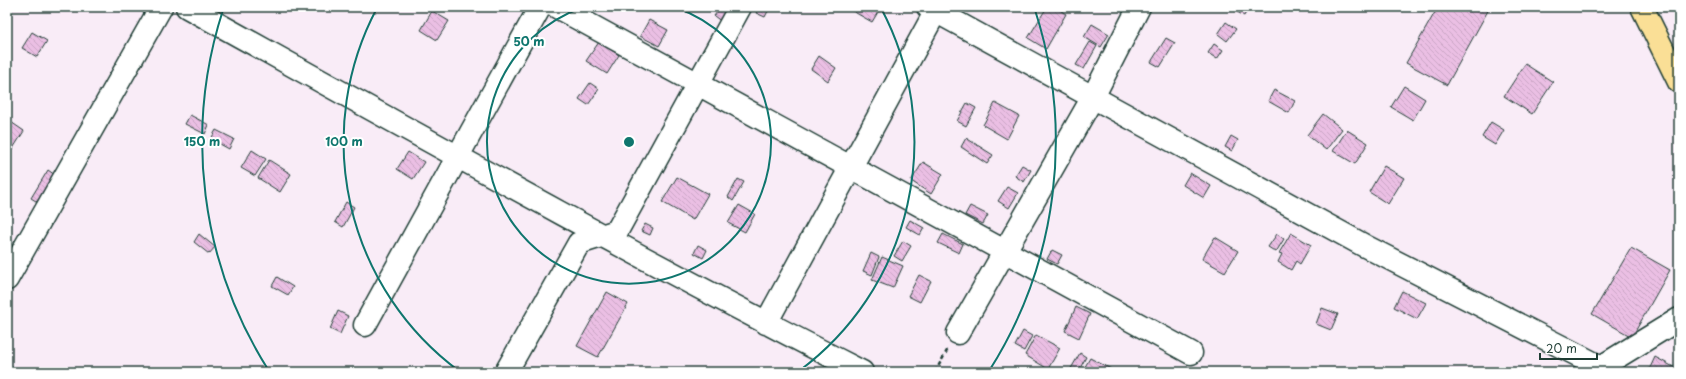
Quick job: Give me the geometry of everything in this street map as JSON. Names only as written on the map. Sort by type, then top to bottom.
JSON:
[{"type":"main road","points":[[1642,7],[1679,82]]},
{"type":"street","points":[[7,279],[162,7]]},
{"type":"street","points":[[187,7],[603,235],[766,323],[862,372]]},
{"type":"street","points":[[365,325],[540,7]]},
{"type":"street","points":[[557,7],[1191,353]]},
{"type":"street","points":[[506,372],[579,243],[617,231],[740,7]]},
{"type":"street","points":[[958,333],[1093,97],[1139,7]]},
{"type":"street","points":[[766,323],[851,168],[934,8],[1365,246],[1601,367],[1679,320]]},
{"type":"path","points":[[934,372],[958,333]]},
{"type":"building","points":[[721,7],[734,7],[722,22],[714,16]]},
{"type":"building","points":[[759,7],[770,7],[765,17],[756,13]]},
{"type":"building","points":[[851,7],[881,7],[872,22],[849,9]]},
{"type":"building","points":[[1047,7],[1055,7],[1066,14],[1046,49],[1028,38]]},
{"type":"building","points":[[1229,7],[1249,7],[1244,16]]},
{"type":"building","points":[[1438,7],[1490,7],[1447,85],[1406,63]]},
{"type":"building","points":[[432,11],[449,21],[437,40],[421,30]]},
{"type":"building","points":[[649,20],[668,30],[659,46],[640,36]]},
{"type":"building","points":[[1226,22],[1236,29],[1227,41],[1218,34]]},
{"type":"building","points":[[1092,24],[1109,34],[1101,47],[1084,37]]},
{"type":"building","points":[[32,32],[47,41],[37,57],[22,48]]},
{"type":"building","points":[[1166,38],[1175,43],[1160,67],[1151,62]]},
{"type":"building","points":[[599,42],[619,55],[607,74],[586,61]]},
{"type":"building","points":[[1090,42],[1097,46],[1084,69],[1076,65]]},
{"type":"building","points":[[1214,44],[1223,50],[1217,59],[1208,53]]},
{"type":"building","points":[[819,56],[836,68],[828,81],[811,69]]},
{"type":"building","points":[[1525,64],[1553,82],[1532,114],[1504,96]]},
{"type":"building","points":[[590,83],[599,89],[588,105],[579,99]]},
{"type":"building","points":[[1404,86],[1425,99],[1413,120],[1391,107]]},
{"type":"building","points":[[1274,90],[1295,101],[1289,113],[1268,101]]},
{"type":"building","points":[[967,103],[976,108],[966,126],[957,121]]},
{"type":"building","points":[[995,103],[1019,116],[1007,139],[983,125]]},
{"type":"building","points":[[1323,114],[1342,129],[1326,150],[1307,135]]},
{"type":"building","points":[[190,115],[209,125],[205,134],[185,124]]},
{"type":"building","points":[[8,120],[24,131],[12,150],[7,147]]},
{"type":"building","points":[[1491,122],[1504,130],[1495,145],[1482,137]]},
{"type":"building","points":[[216,130],[234,139],[229,149],[211,139]]},
{"type":"building","points":[[1347,130],[1368,143],[1355,164],[1333,151]]},
{"type":"building","points":[[1231,136],[1238,140],[1232,151],[1225,147]]},
{"type":"building","points":[[966,138],[993,155],[987,164],[961,147]]},
{"type":"building","points":[[252,150],[266,159],[255,176],[241,168]]},
{"type":"building","points":[[408,152],[424,162],[413,179],[397,169]]},
{"type":"building","points":[[269,160],[291,174],[280,192],[258,178]]},
{"type":"building","points":[[923,162],[943,174],[931,194],[911,181]]},
{"type":"building","points":[[1022,165],[1031,170],[1024,182],[1015,176]]},
{"type":"building","points":[[1384,166],[1404,178],[1388,204],[1369,192]]},
{"type":"building","points":[[48,170],[55,175],[39,203],[31,198]]},
{"type":"building","points":[[1190,173],[1211,186],[1204,198],[1183,185]]},
{"type":"building","points":[[677,177],[708,194],[693,220],[662,202]]},
{"type":"building","points":[[738,179],[744,182],[733,201],[728,197]]},
{"type":"building","points":[[1007,187],[1018,193],[1009,208],[998,201]]},
{"type":"building","points":[[346,202],[354,207],[343,227],[335,222]]},
{"type":"building","points":[[739,205],[755,214],[745,232],[728,223]]},
{"type":"building","points":[[970,206],[988,215],[983,224],[965,215]]},
{"type":"building","points":[[910,220],[924,228],[920,235],[906,227]]},
{"type":"building","points":[[645,224],[653,228],[650,235],[641,231]]},
{"type":"building","points":[[1291,233],[1311,245],[1300,264],[1296,261],[1291,270],[1278,262],[1282,254],[1279,253]]},
{"type":"building","points":[[199,234],[215,247],[209,254],[194,242]]},
{"type":"building","points":[[943,234],[963,244],[959,253],[938,243]]},
{"type":"building","points":[[1277,234],[1284,239],[1276,252],[1268,247]]},
{"type":"building","points":[[1215,237],[1238,251],[1225,272],[1202,259]]},
{"type":"building","points":[[903,241],[911,246],[902,261],[894,256]]},
{"type":"building","points":[[698,245],[707,250],[703,258],[694,253]]},
{"type":"building","points":[[1631,248],[1670,270],[1632,337],[1592,314]]},
{"type":"building","points":[[1052,250],[1062,255],[1057,264],[1047,259]]},
{"type":"building","points":[[871,253],[879,257],[872,275],[863,271]]},
{"type":"building","points":[[882,257],[903,266],[893,288],[872,280]]},
{"type":"building","points":[[919,275],[931,281],[920,302],[908,296]]},
{"type":"building","points":[[277,277],[293,287],[288,295],[272,286]]},
{"type":"building","points":[[1402,291],[1426,303],[1417,319],[1394,307]]},
{"type":"building","points":[[607,292],[628,304],[598,357],[577,346]]},
{"type":"building","points":[[1076,307],[1090,314],[1079,338],[1065,331]]},
{"type":"building","points":[[1322,308],[1338,314],[1331,330],[1316,324]]},
{"type":"building","points":[[338,311],[348,316],[340,334],[330,329]]},
{"type":"building","points":[[1023,331],[1032,336],[1024,351],[1015,346]]},
{"type":"building","points":[[1036,335],[1060,348],[1048,369],[1025,355]]},
{"type":"building","points":[[1080,353],[1086,357],[1078,372],[1069,372]]},
{"type":"building","points":[[1655,357],[1679,370],[1679,372],[1653,372],[1649,370]]},
{"type":"building","points":[[1090,358],[1111,369],[1109,372],[1082,372]]}]
